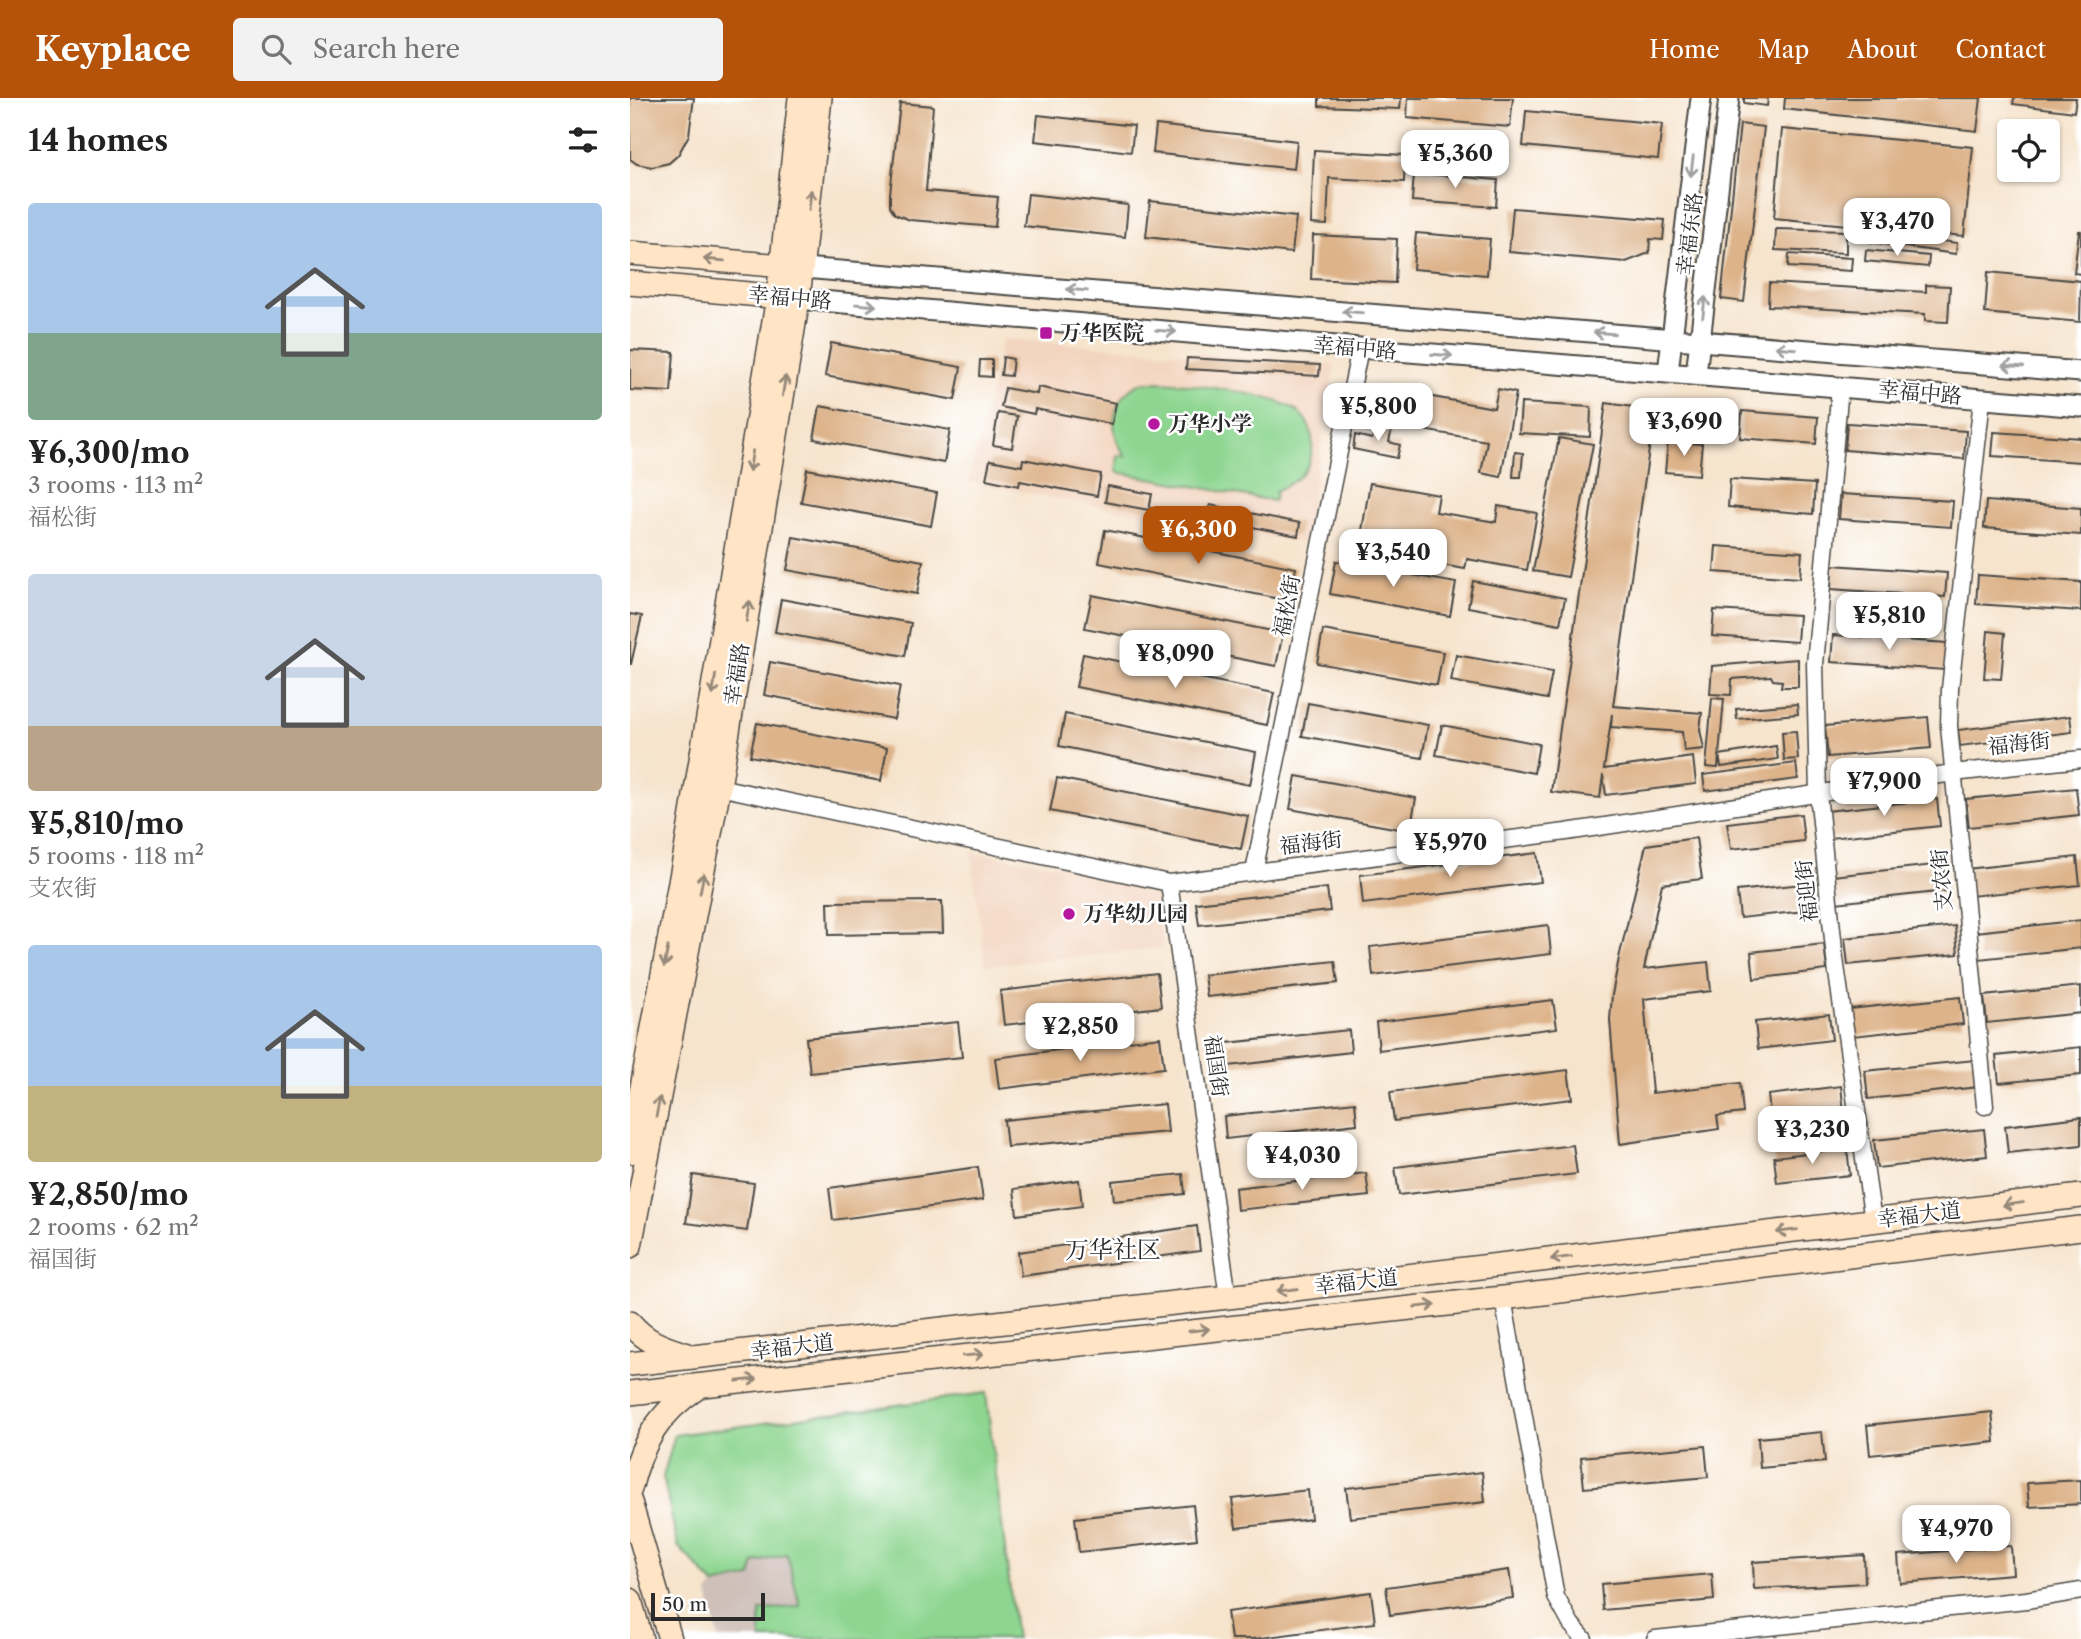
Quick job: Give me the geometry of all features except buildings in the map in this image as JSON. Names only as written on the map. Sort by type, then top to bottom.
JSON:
[{"type":"main road","name":"幸福路","points":[[792,267],[800,98]]},
{"type":"main road","name":"幸福路","points":[[630,1246],[719,787],[792,267],[820,98]]},
{"type":"main road","name":"幸福中路","points":[[630,253],[792,267]]},
{"type":"main road","name":"幸福中路","points":[[630,284],[788,298]]},
{"type":"main road","name":"幸福路","points":[[630,1152],[788,298]]},
{"type":"main road","name":"幸福大道","points":[[630,1364],[1228,1297],[2081,1196]]},
{"type":"main road","name":"幸福大道","points":[[630,1393],[1503,1298],[2081,1228]]},
{"type":"main road","points":[[630,1323],[642,1336],[661,1347],[697,1358]]},
{"type":"main road","points":[[630,1489],[642,1448],[659,1422],[677,1401],[701,1385]]},
{"type":"main road","points":[[630,1502],[670,1639]]},
{"type":"main road","points":[[630,1600],[641,1639]]},
{"type":"street","name":"幸福东路","points":[[1668,372],[1700,98]]},
{"type":"street","name":"幸福东路","points":[[1696,374],[1729,98]]},
{"type":"street","name":"幸福中路","points":[[792,267],[2081,372]]},
{"type":"street","name":"幸福中路","points":[[788,298],[2081,407]]},
{"type":"street","name":"福松街","points":[[1255,872],[1360,348]]},
{"type":"street","name":"福迎街","points":[[1840,387],[1815,664],[1818,793],[1835,959],[1873,1221]]},
{"type":"street","name":"支农街","points":[[1982,399],[1950,690],[1949,726],[1985,1106]]},
{"type":"street","name":"福海街","points":[[719,787],[1168,883],[1566,832],[1953,773],[2081,759]]},
{"type":"street","name":"福国街","points":[[1168,883],[1228,1297]]},
{"type":"street","points":[[1503,1298],[1556,1597],[1571,1625],[1584,1639]]},
{"type":"street","points":[[1655,1639],[2026,1600],[2081,1591]]},
{"type":"shaded area","name":"万华小学","points":[[1003,339],[1335,365],[1304,544],[969,482]]},
{"type":"shaded area","name":"万华幼儿园","points":[[971,852],[1155,880],[1163,948],[985,966]]},
{"type":"shaded area","points":[[787,1554],[800,1606],[760,1611],[761,1639],[719,1639],[708,1594],[714,1585],[751,1577],[755,1563]]},
{"type":"green space","points":[[1145,382],[1224,389],[1268,399],[1297,411],[1305,419],[1311,434],[1311,457],[1305,470],[1276,491],[1274,501],[1116,472],[1118,455],[1126,456],[1115,435],[1115,413],[1125,394]]},
{"type":"green space","points":[[986,1393],[1016,1639],[761,1639],[760,1611],[800,1606],[787,1554],[755,1563],[751,1577],[714,1585],[678,1546],[663,1477],[675,1435]]},
{"type":"place","name":"万华医院","points":[[1046,333]]},
{"type":"place","name":"万华小学","points":[[1154,424]]},
{"type":"place","name":"万华幼儿园","points":[[1069,914]]},
{"type":"district","name":"万华社区","points":[[1113,1250]]}]
